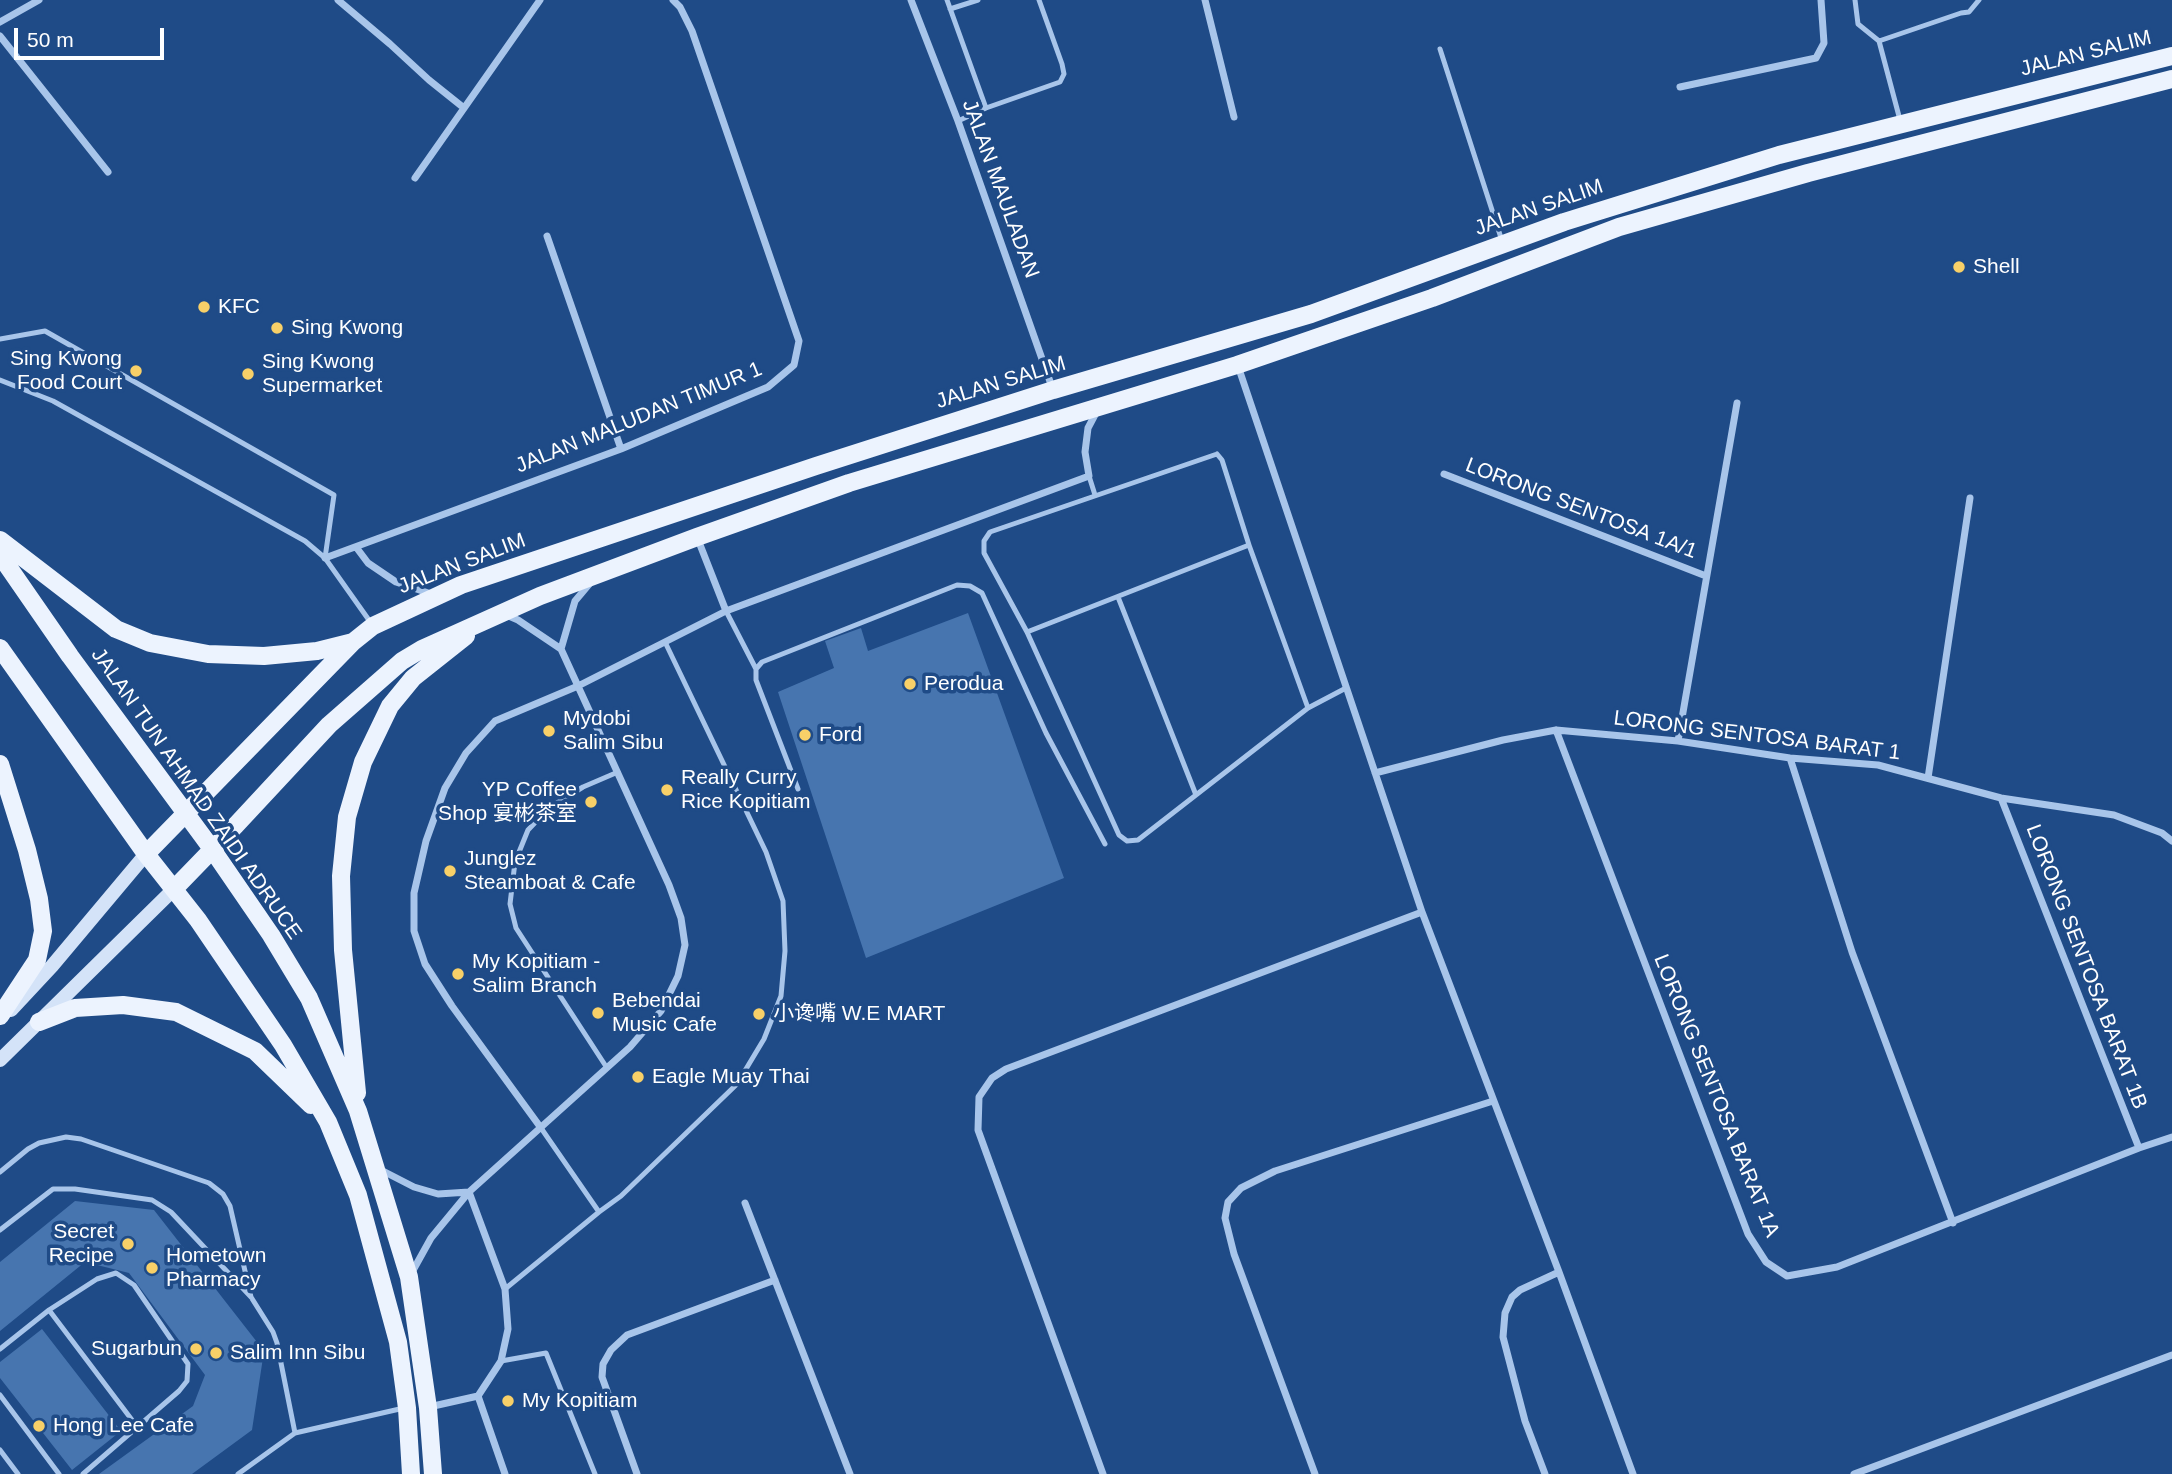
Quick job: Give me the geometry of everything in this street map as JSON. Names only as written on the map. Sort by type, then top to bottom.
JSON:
[{"type":"main road","name":"JALAN SALIM","points":[[146,853],[353,642],[373,626],[461,585],[1053,390],[1311,314],[1564,222],[1779,155],[2172,56]]},
{"type":"main road","name":"JALAN SALIM","points":[[174,889],[329,725],[402,661],[494,616],[697,537],[849,483],[1237,365],[1432,298],[1619,227],[1808,173],[2172,79]]},
{"type":"main road","points":[[0,540],[116,629],[150,643],[208,654],[264,656],[317,651],[353,642]]},
{"type":"main road","name":"JALAN TUN AHMAD ZAIDI ADRUCE","points":[[0,555],[70,656],[212,849],[271,935],[309,998],[358,1111],[409,1277],[428,1408],[433,1474]]},
{"type":"main road","points":[[358,1111],[343,950],[341,876],[347,817],[363,762],[390,706],[413,678],[494,616]]},
{"type":"main road","points":[[0,648],[146,853],[198,920],[275,1034],[328,1122],[358,1195],[398,1342],[407,1408],[411,1474]]},
{"type":"main road","points":[[0,764],[27,850],[39,899],[43,931],[37,960],[0,1016]]},
{"type":"main road","points":[[38,1022],[75,1007],[124,1004],[176,1012],[255,1051],[328,1122]]},
{"type":"street","points":[[0,22],[39,0]]},
{"type":"street","points":[[338,0],[464,108]]},
{"type":"street","points":[[415,178],[540,0]]},
{"type":"street","name":"JALAN MALUDAN TIMUR 1","points":[[325,558],[621,449],[768,387],[794,365],[799,341],[692,31],[680,7],[673,0]]},
{"type":"street","name":"JALAN MAULADAN","points":[[911,0],[958,121],[1053,390]]},
{"type":"street","points":[[1205,0],[1234,117]]},
{"type":"street","points":[[1680,87],[1816,58],[1824,43],[1821,0]]},
{"type":"street","points":[[0,36],[108,172]]},
{"type":"street","points":[[547,236],[621,449]]},
{"type":"street","points":[[1237,365],[1422,912],[1633,1474]]},
{"type":"street","points":[[1678,741],[1737,403]]},
{"type":"street","points":[[541,1128],[452,1006],[425,964],[414,931],[414,893],[426,841],[444,788],[466,752],[495,721],[578,686],[726,611],[1089,476],[1085,452],[1088,428],[1101,405]]},
{"type":"street","name":"LORONG SENTOSA 1A/1","points":[[1444,474],[1706,576]]},
{"type":"street","points":[[1928,778],[1970,498]]},
{"type":"street","points":[[697,537],[726,611]]},
{"type":"street","points":[[356,547],[369,562],[396,582],[437,596]]},
{"type":"street","points":[[561,649],[575,601],[596,576]]},
{"type":"street","points":[[409,1277],[431,1238],[469,1192],[607,1069],[661,1011],[678,976],[685,945],[681,918],[669,885],[561,649],[518,620],[494,616]]},
{"type":"street","name":"LORONG SENTOSA BARAT 1","points":[[1375,773],[1503,740],[1556,730],[1678,741],[1790,758],[1878,765],[2001,799],[2114,815],[2162,833],[2172,841]]},
{"type":"street","name":"LORONG SENTOSA BARAT 1A","points":[[1556,730],[1748,1234],[1766,1262],[1787,1276],[1837,1268],[2172,1137]]},
{"type":"street","points":[[1790,758],[1852,951],[1953,1223]]},
{"type":"street","name":"LORONG SENTOSA BARAT 1B","points":[[2001,799],[2139,1148]]},
{"type":"street","name":"JALAN SALIM","points":[[0,1021],[52,966],[146,853]]},
{"type":"street","name":"JALAN SALIM","points":[[0,1060],[174,889]]},
{"type":"street","points":[[1103,1474],[978,1130],[979,1097],[992,1078],[1006,1069],[1422,912]]},
{"type":"street","points":[[1315,1474],[1234,1254],[1226,1217],[1227,1202],[1241,1188],[1275,1171],[1493,1101]]},
{"type":"street","points":[[377,1167],[414,1187],[438,1194],[469,1192]]},
{"type":"street","points":[[428,1408],[478,1396],[500,1361],[508,1329],[505,1289],[469,1192]]},
{"type":"street","points":[[745,1203],[850,1474]]},
{"type":"street","points":[[1545,1474],[1525,1421],[1503,1337],[1505,1313],[1512,1297],[1520,1290],[1559,1272]]},
{"type":"street","points":[[637,1474],[602,1377],[603,1364],[611,1350],[627,1335],[775,1280]]},
{"type":"street","points":[[1854,1474],[2172,1355]]},
{"type":"street","points":[[478,1396],[505,1474]]},
{"type":"lane","points":[[947,0],[986,107]]},
{"type":"lane","points":[[950,9],[978,0]]},
{"type":"lane","points":[[958,121],[986,107],[1060,82],[1064,74],[1039,0]]},
{"type":"lane","points":[[1855,0],[1858,24],[1879,41],[1901,124]]},
{"type":"lane","points":[[1879,41],[1969,12],[1979,0]]},
{"type":"lane","points":[[1440,49],[1503,244]]},
{"type":"lane","points":[[0,339],[45,331],[334,495],[325,558]]},
{"type":"lane","points":[[0,380],[53,401],[296,535],[325,558],[373,626]]},
{"type":"lane","points":[[1308,708],[1249,545],[1222,460],[1217,454],[990,532],[984,541],[984,553],[1027,632],[1119,835],[1127,841],[1138,840],[1308,708],[1346,688]]},
{"type":"lane","points":[[1089,476],[1095,495]]},
{"type":"lane","points":[[1027,632],[1249,545]]},
{"type":"lane","points":[[798,789],[756,680],[757,669],[762,662],[957,585],[970,586],[982,593],[1046,733],[1105,844]]},
{"type":"lane","points":[[1118,597],[1196,795]]},
{"type":"lane","points":[[726,611],[757,669]]},
{"type":"lane","points":[[505,1289],[621,1196],[737,1084],[764,1039],[781,996],[786,951],[783,901],[766,852],[665,642]]},
{"type":"lane","points":[[607,1069],[516,928],[510,904],[515,862],[528,830],[549,808],[583,787],[618,772]]},
{"type":"lane","points":[[541,1128],[599,1212]]},
{"type":"lane","points":[[0,1172],[28,1149],[52,1139],[66,1137],[81,1139],[209,1183],[223,1194],[230,1206],[251,1297]]},
{"type":"lane","points":[[0,1230],[53,1189],[75,1189],[152,1200],[171,1212],[251,1297],[277,1343],[295,1433]]},
{"type":"lane","points":[[0,1349],[49,1311],[97,1279],[116,1273],[134,1285],[187,1364],[187,1381],[138,1428],[83,1474]]},
{"type":"lane","points":[[49,1311],[138,1428]]},
{"type":"lane","points":[[500,1361],[546,1353],[595,1474]]},
{"type":"lane","points":[[0,1395],[59,1474]]},
{"type":"lane","points":[[238,1474],[295,1433],[407,1408]]},
{"type":"lane","points":[[0,1450],[19,1474]]},
{"type":"building","points":[[968,613],[1064,878],[866,958],[778,692],[834,668],[825,641],[861,628],[868,651]]},
{"type":"building","points":[[75,1201],[154,1210],[264,1351],[252,1430],[192,1474],[99,1474],[193,1406],[205,1375],[129,1273],[85,1262],[0,1331],[0,1262]]},
{"type":"building","points":[[42,1329],[121,1431],[72,1470],[0,1378],[0,1362]]},
{"type":"place","name":"Shell","points":[[1959,267]]},
{"type":"place","name":"KFC","points":[[204,307]]},
{"type":"place","name":"Sing Kwong","points":[[277,328]]},
{"type":"place","name":"Sing Kwong Food Court","points":[[136,371]]},
{"type":"place","name":"Sing Kwong Supermarket","points":[[248,374]]},
{"type":"place","name":"Perodua","points":[[910,684]]},
{"type":"place","name":"Mydobi Salim Sibu","points":[[549,731]]},
{"type":"place","name":"Ford","points":[[805,735]]},
{"type":"place","name":"Really Curry Rice Kopitiam","points":[[667,790]]},
{"type":"place","name":"YP Coffee Shop 宴彬茶室","points":[[591,802]]},
{"type":"place","name":"Junglez Steamboat & Cafe","points":[[450,871]]},
{"type":"place","name":"My Kopitiam - Salim Branch","points":[[458,974]]},
{"type":"place","name":"Bebendai Music Cafe","points":[[598,1013]]},
{"type":"place","name":"小谗嘴 W.E MART","points":[[759,1014]]},
{"type":"place","name":"Eagle Muay Thai","points":[[638,1077]]},
{"type":"place","name":"Secret Recipe","points":[[128,1244]]},
{"type":"place","name":"Hometown Pharmacy","points":[[152,1268]]},
{"type":"place","name":"Sugarbun","points":[[196,1349]]},
{"type":"place","name":"Salim Inn Sibu","points":[[216,1353]]},
{"type":"place","name":"My Kopitiam","points":[[508,1401]]},
{"type":"place","name":"Hong Lee Cafe","points":[[39,1426]]}]
